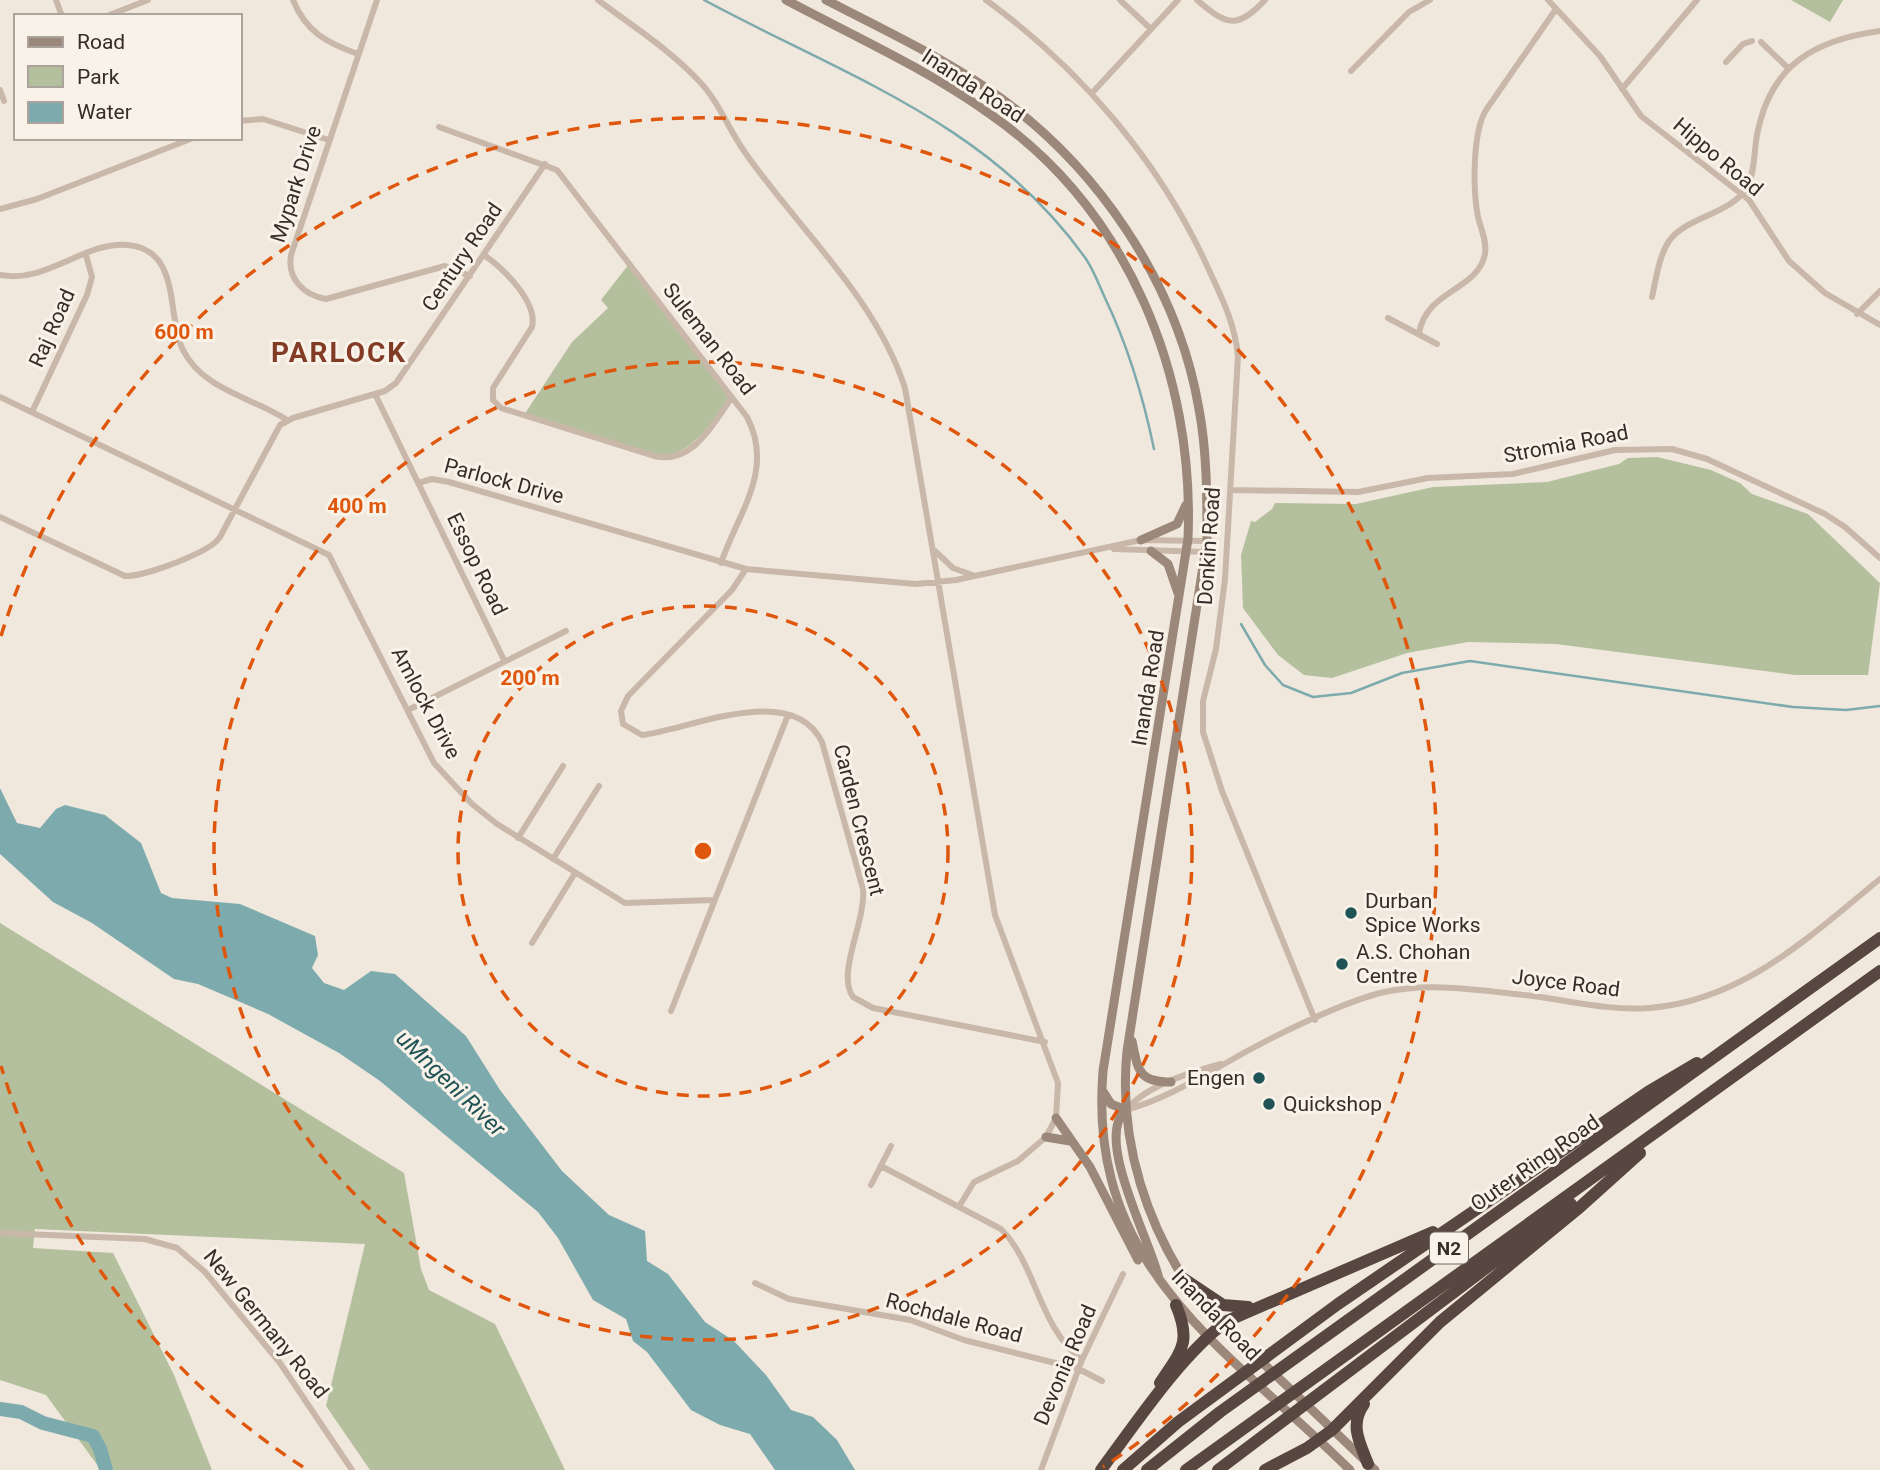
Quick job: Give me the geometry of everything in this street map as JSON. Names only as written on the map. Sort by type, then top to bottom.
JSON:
[{"type":"highway","name":"Outer Ring Road","points":[[1147,1470],[1220,1412],[1880,938]]},
{"type":"highway","name":"N2","points":[[1186,1470],[1880,971]]},
{"type":"highway","points":[[1123,1470],[1178,1422],[1338,1304],[1648,1092],[1754,1028]]},
{"type":"highway","points":[[1265,1470],[1319,1441],[1332,1430],[1440,1322],[1580,1207],[1697,1104]]},
{"type":"highway","points":[[1218,1470],[1625,1165]]},
{"type":"highway","points":[[1101,1470],[1208,1337],[1221,1326],[1261,1304],[1465,1217]]},
{"type":"highway","points":[[1181,1277],[1223,1305],[1244,1308],[1261,1304]]},
{"type":"highway","points":[[1129,1434],[1183,1348],[1185,1327],[1176,1305]]},
{"type":"highway","points":[[1372,1467],[1356,1433],[1357,1413],[1378,1384]]},
{"type":"main road","name":"Inanda Road","points":[[786,0],[944,83],[993,115],[1049,163],[1087,208],[1133,278],[1161,340],[1182,420],[1189,497],[1188,539],[1102,1089],[1102,1138],[1115,1197],[1130,1235],[1160,1284],[1176,1305],[1208,1337],[1350,1470]]},
{"type":"main road","name":"Inanda Road","points":[[826,0],[924,51],[989,90],[1047,135],[1106,201],[1154,278],[1188,365],[1199,405],[1205,454],[1207,552],[1130,1033],[1126,1110],[1139,1181],[1156,1229],[1181,1277],[1221,1326],[1372,1467]]},
{"type":"main road","points":[[1141,540],[1177,524],[1189,497]]},
{"type":"main road","points":[[1151,551],[1162,558],[1173,572],[1179,602]]},
{"type":"main road","points":[[1130,1033],[1143,1076],[1152,1081],[1171,1082]]},
{"type":"main road","points":[[1102,1089],[1111,1104],[1126,1110],[1119,1116],[1116,1127],[1122,1170],[1160,1284]]},
{"type":"main road","points":[[1056,1118],[1090,1167],[1129,1246],[1152,1278],[1160,1284]]},
{"type":"main road","points":[[1046,1137],[1070,1141]]},
{"type":"street","points":[[112,14],[148,0]]},
{"type":"street","points":[[293,0],[304,22],[319,37],[358,54]]},
{"type":"street","name":"Mypark Drive","points":[[377,0],[290,258],[292,273],[303,289],[318,298],[334,298],[445,266],[470,276]]},
{"type":"street","points":[[598,0],[699,81],[744,151],[811,233],[885,339],[898,367],[910,411],[995,915],[1045,1042],[1058,1083],[1056,1118],[1046,1137],[1018,1161],[974,1182],[960,1205]]},
{"type":"street","name":"Donkin Road","points":[[986,0],[1092,93],[1156,174],[1184,219],[1232,323],[1238,355],[1231,490],[1221,622],[1203,701],[1203,732],[1222,791],[1315,1020]]},
{"type":"street","points":[[1120,0],[1151,29]]},
{"type":"street","points":[[1092,93],[1178,0]]},
{"type":"street","points":[[1197,0],[1216,16],[1230,21],[1245,19],[1265,0]]},
{"type":"street","points":[[1351,71],[1409,12],[1430,0]]},
{"type":"street","name":"Hippo Road","points":[[1548,0],[1600,56],[1651,125],[1752,203],[1789,261],[1825,293],[1880,325]]},
{"type":"street","points":[[1622,89],[1697,0]]},
{"type":"street","points":[[1419,334],[1428,309],[1468,278],[1482,263],[1486,246],[1476,202],[1478,127],[1486,110],[1556,9]]},
{"type":"street","points":[[1652,297],[1663,255],[1673,237],[1740,193],[1749,182],[1767,100],[1788,68],[1801,57],[1836,40],[1880,31]]},
{"type":"street","points":[[1726,62],[1742,44],[1752,41]]},
{"type":"street","points":[[1761,42],[1788,68]]},
{"type":"street","points":[[0,90],[4,101]]},
{"type":"street","points":[[242,121],[263,119],[329,140]]},
{"type":"street","points":[[439,127],[545,164]]},
{"type":"street","points":[[0,209],[37,199],[188,140]]},
{"type":"street","name":"Century Road","points":[[375,394],[392,387],[401,377],[545,164]]},
{"type":"street","name":"Suleman Road","points":[[545,164],[560,173],[732,397],[752,428],[758,475],[721,563]]},
{"type":"street","points":[[0,275],[31,275],[86,255],[128,245],[155,258],[169,280],[181,346],[191,364],[213,382],[287,420]]},
{"type":"street","name":"Raj Road","points":[[32,412],[87,295],[92,277],[86,255]]},
{"type":"street","points":[[484,255],[498,265],[533,315],[532,327],[492,388],[493,400],[501,408],[670,458],[681,455],[699,442],[732,397]]},
{"type":"street","points":[[1857,314],[1880,291]]},
{"type":"street","points":[[1388,318],[1437,344]]},
{"type":"street","points":[[0,517],[117,573],[132,576],[211,548],[217,543],[276,430],[287,420],[375,394]]},
{"type":"street","name":"Parlock Drive","points":[[375,394],[418,483],[432,479],[449,482],[746,569],[916,584],[939,583],[1141,540],[1207,541]]},
{"type":"street","name":"Amlock Drive","points":[[0,397],[329,555],[434,763],[472,804],[518,838],[625,903],[713,900]]},
{"type":"street","name":"Stromia Road","points":[[1231,490],[1358,492],[1428,478],[1513,474],[1615,450],[1672,449],[1707,459],[1825,514],[1845,527],[1880,558]]},
{"type":"street","name":"Essop Road","points":[[418,483],[505,660]]},
{"type":"street","name":"Parlock Drive","points":[[1107,549],[1207,552]]},
{"type":"street","points":[[933,550],[953,568],[975,576]]},
{"type":"street","name":"Carden Crescent","points":[[746,569],[732,590],[628,696],[621,718],[628,729],[642,735],[752,711],[776,711],[810,726],[822,743],[863,889],[863,913],[846,977],[853,997],[873,1008],[1045,1042]]},
{"type":"street","points":[[408,710],[566,631]]},
{"type":"street","points":[[671,1011],[788,715]]},
{"type":"street","points":[[518,838],[563,766]]},
{"type":"street","points":[[553,859],[599,786]]},
{"type":"street","points":[[532,943],[575,873]]},
{"type":"street","name":"Joyce Road","points":[[1126,1110],[1137,1097],[1226,1063],[1364,998],[1417,988],[1472,990],[1634,1008],[1692,1001],[1725,991],[1759,973],[1880,879]]},
{"type":"street","name":"Joyce Road","points":[[1126,1110],[1203,1078],[1226,1063]]},
{"type":"street","points":[[871,1185],[891,1146]]},
{"type":"street","points":[[881,1166],[960,1205],[1005,1233],[1058,1335],[1082,1360]]},
{"type":"street","name":"New Germany Road","points":[[0,1233],[145,1239],[177,1248],[205,1272],[276,1357],[306,1396],[352,1470]]},
{"type":"street","name":"Devonia Road","points":[[1041,1470],[1082,1360],[1123,1274]]},
{"type":"street","name":"Rochdale Road","points":[[755,1283],[789,1299],[910,1320],[964,1340],[1079,1369],[1102,1381]]},
{"type":"green space","points":[[1791,0],[1843,0],[1830,22]]},
{"type":"green space","points":[[629,264],[731,397],[702,434],[685,448],[664,456],[524,415],[572,342],[608,308],[601,300]]},
{"type":"green space","points":[[1657,457],[1711,470],[1740,483],[1752,494],[1808,514],[1880,583],[1868,675],[1795,675],[1556,644],[1468,642],[1407,653],[1332,678],[1304,675],[1278,655],[1243,608],[1241,555],[1251,521],[1255,522],[1272,509],[1275,503],[1356,504],[1433,487],[1547,482],[1619,464],[1628,458]]},
{"type":"green space","points":[[0,923],[404,1173],[421,1269],[429,1290],[495,1324],[565,1470],[370,1470],[326,1406],[365,1244],[35,1229],[33,1248],[113,1253],[174,1375],[212,1470],[101,1470],[46,1395],[0,1380]]},
{"type":"water","name":"uMngeni River","points":[[0,788],[17,823],[40,828],[56,809],[65,805],[105,815],[141,843],[161,893],[172,898],[240,904],[315,936],[318,955],[312,968],[324,983],[344,990],[371,971],[395,974],[466,1036],[500,1090],[562,1171],[609,1215],[645,1231],[647,1261],[668,1274],[705,1322],[734,1341],[766,1375],[791,1410],[813,1417],[837,1440],[855,1470],[775,1470],[750,1434],[720,1425],[691,1410],[647,1352],[633,1341],[626,1319],[593,1300],[558,1238],[538,1212],[380,1081],[339,1053],[268,1014],[198,984],[174,979],[92,923],[53,902],[0,854]]},
{"type":"waterway","points":[[704,0],[912,107],[960,137],[1006,172],[1048,212],[1086,259],[1113,316],[1140,391],[1154,449]]},
{"type":"waterway","points":[[1241,624],[1265,665],[1283,685],[1313,697],[1351,693],[1402,673],[1470,661],[1793,707],[1846,710],[1880,706]]},
{"type":"waterway","points":[[0,1409],[21,1412],[43,1423],[93,1436],[106,1470]]},
{"type":"place","name":"Durban Spice Works","points":[[1351,913]]},
{"type":"place","name":"A.S. Chohan Centre","points":[[1342,964]]},
{"type":"place","name":"Engen","points":[[1259,1078]]},
{"type":"place","name":"Quickshop","points":[[1269,1104]]},
{"type":"district","name":"PARLOCK","points":[[339,352]]}]
